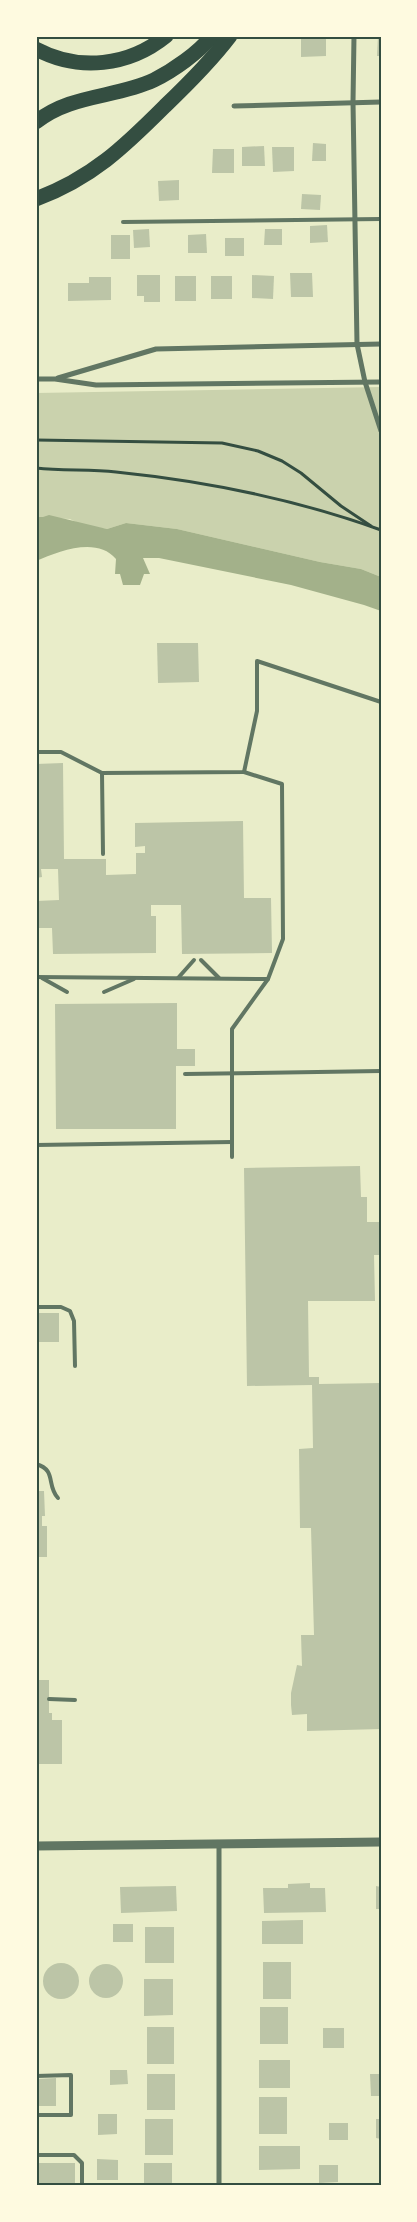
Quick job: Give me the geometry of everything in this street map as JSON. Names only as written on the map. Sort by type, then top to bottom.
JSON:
[{"type":"highway","points":[[36,49],[61,59],[99,63],[131,57],[166,36]]},
{"type":"highway","points":[[36,122],[55,110],[74,102],[154,80],[178,65],[212,36]]},
{"type":"highway","points":[[36,199],[79,180],[112,158],[189,84],[230,36]]},
{"type":"street","points":[[354,36],[353,102],[357,344],[365,382],[381,431]]},
{"type":"street","points":[[234,106],[381,102]]},
{"type":"street","points":[[55,379],[156,349],[381,344]]},
{"type":"street","points":[[36,379],[55,379],[96,385],[381,382]]},
{"type":"street","points":[[36,1846],[381,1842]]},
{"type":"street","points":[[219,1844],[219,2186]]},
{"type":"lane","points":[[123,222],[381,219]]},
{"type":"lane","points":[[244,772],[257,711],[257,661],[381,702]]},
{"type":"lane","points":[[36,752],[61,752],[102,773],[244,772],[282,784],[283,938],[268,979],[232,1029],[232,1157]]},
{"type":"lane","points":[[102,773],[103,854]]},
{"type":"lane","points":[[178,978],[194,960]]},
{"type":"lane","points":[[201,960],[219,978]]},
{"type":"lane","points":[[38,977],[268,979]]},
{"type":"lane","points":[[38,977],[66,992]]},
{"type":"lane","points":[[104,992],[136,978]]},
{"type":"lane","points":[[185,1074],[381,1071]]},
{"type":"lane","points":[[36,1145],[232,1142]]},
{"type":"lane","points":[[36,1308],[61,1307],[70,1311],[74,1321],[75,1366]]},
{"type":"lane","points":[[36,1464],[43,1466],[50,1473],[53,1492],[58,1498]]},
{"type":"lane","points":[[49,1699],[75,1700]]},
{"type":"lane","points":[[36,2076],[71,2075],[71,2115],[36,2115]]},
{"type":"lane","points":[[36,2155],[74,2155],[82,2163],[82,2186]]},
{"type":"path","points":[[38,440],[222,443],[258,451],[282,461],[301,473],[341,506],[371,526]]},
{"type":"path","points":[[36,468],[116,472],[211,486],[286,502],[381,530]]},
{"type":"shaded area","points":[[381,387],[381,577],[361,569],[320,562],[177,529],[126,523],[107,529],[82,525],[70,519],[36,517],[36,393]]},
{"type":"shaded area","points":[[49,515],[107,529],[126,523],[177,529],[320,562],[361,569],[381,577],[381,611],[291,585],[159,558],[143,558],[150,574],[144,574],[140,585],[123,585],[120,574],[115,574],[116,559],[108,552],[99,548],[88,547],[66,550],[36,561],[36,517]]},
{"type":"building","points":[[301,36],[326,36],[326,56],[301,57]]},
{"type":"building","points":[[378,36],[381,36],[381,56],[377,56]]},
{"type":"building","points":[[313,143],[326,144],[326,161],[312,161]]},
{"type":"building","points":[[264,146],[265,166],[242,166],[242,147]]},
{"type":"building","points":[[272,147],[294,147],[294,171],[273,172]]},
{"type":"building","points":[[213,149],[234,149],[234,173],[212,173]]},
{"type":"building","points":[[179,180],[179,200],[159,201],[158,181]]},
{"type":"building","points":[[302,194],[321,195],[320,210],[301,209]]},
{"type":"building","points":[[327,225],[328,242],[310,243],[310,226]]},
{"type":"building","points":[[149,229],[150,247],[134,248],[133,230]]},
{"type":"building","points":[[265,229],[282,229],[282,245],[264,245]]},
{"type":"building","points":[[206,234],[207,253],[188,253],[188,235]]},
{"type":"building","points":[[111,235],[130,235],[130,259],[111,259]]},
{"type":"building","points":[[225,238],[244,238],[244,256],[225,256]]},
{"type":"building","points":[[290,273],[312,273],[313,297],[291,297]]},
{"type":"building","points":[[137,275],[160,275],[160,302],[144,302],[144,296],[137,296]]},
{"type":"building","points":[[252,275],[274,276],[273,299],[252,298]]},
{"type":"building","points":[[175,276],[196,276],[196,301],[175,301]]},
{"type":"building","points":[[211,276],[232,276],[232,299],[211,299]]},
{"type":"building","points":[[89,277],[111,277],[111,300],[68,301],[68,283],[89,283]]},
{"type":"building","points":[[157,643],[198,643],[199,682],[158,683]]},
{"type":"building","points":[[63,763],[64,859],[106,859],[106,875],[136,874],[136,853],[145,853],[145,846],[135,847],[135,823],[243,821],[244,898],[271,898],[272,953],[182,954],[181,905],[151,905],[151,916],[156,916],[156,953],[53,954],[52,928],[36,928],[36,901],[59,900],[58,869],[41,869],[42,877],[36,878],[36,764]]},
{"type":"building","points":[[177,1003],[177,1049],[195,1049],[195,1066],[176,1066],[176,1129],[56,1129],[55,1004]]},
{"type":"building","points":[[360,1166],[361,1197],[367,1197],[367,1222],[381,1222],[381,1255],[374,1255],[375,1301],[308,1301],[309,1377],[319,1377],[319,1384],[381,1383],[381,1729],[307,1731],[307,1714],[292,1715],[291,1693],[297,1665],[302,1666],[301,1635],[314,1635],[311,1528],[300,1528],[299,1449],[313,1448],[312,1385],[247,1386],[244,1168]]},
{"type":"building","points":[[36,1313],[59,1313],[59,1342],[36,1342]]},
{"type":"building","points":[[36,1491],[44,1491],[45,1516],[42,1516],[42,1526],[47,1526],[47,1557],[36,1557]]},
{"type":"building","points":[[36,1680],[49,1680],[49,1713],[52,1713],[52,1720],[62,1720],[62,1764],[36,1764]]},
{"type":"building","points":[[310,1883],[310,1888],[325,1888],[326,1912],[264,1913],[263,1888],[288,1888],[288,1884]]},
{"type":"building","points":[[176,1886],[177,1911],[121,1913],[120,1887]]},
{"type":"building","points":[[376,1886],[381,1887],[381,1909],[376,1909]]},
{"type":"building","points":[[303,1920],[303,1944],[262,1944],[262,1921]]},
{"type":"building","points":[[113,1924],[133,1924],[133,1942],[113,1942]]},
{"type":"building","points":[[145,1927],[174,1927],[174,1963],[145,1963]]},
{"type":"building","points":[[263,1962],[291,1962],[291,1999],[263,1999]]},
{"type":"building","points":[[61,1963],[74,1968],[79,1981],[74,1994],[61,1999],[48,1994],[43,1981],[48,1968]]},
{"type":"building","points":[[106,1964],[113,1965],[118,1969],[122,1974],[122,1988],[118,1993],[113,1997],[106,1998],[99,1997],[94,1993],[90,1988],[89,1981],[90,1974],[94,1969],[99,1965]]},
{"type":"building","points":[[144,1979],[173,1979],[173,2015],[144,2016]]},
{"type":"building","points":[[260,2007],[288,2007],[288,2044],[260,2044]]},
{"type":"building","points":[[147,2027],[174,2027],[174,2064],[147,2064]]},
{"type":"building","points":[[323,2028],[344,2028],[344,2048],[323,2048]]},
{"type":"building","points":[[259,2060],[290,2060],[290,2088],[259,2088]]},
{"type":"building","points":[[110,2070],[127,2070],[128,2084],[110,2085]]},
{"type":"building","points":[[147,2074],[175,2074],[175,2110],[147,2110]]},
{"type":"building","points":[[370,2074],[381,2074],[381,2096],[371,2096]]},
{"type":"building","points":[[56,2078],[56,2106],[36,2106],[36,2079]]},
{"type":"building","points":[[259,2097],[287,2097],[287,2134],[259,2134]]},
{"type":"building","points":[[98,2114],[117,2114],[117,2134],[98,2135]]},
{"type":"building","points":[[145,2119],[173,2119],[173,2155],[145,2155]]},
{"type":"building","points":[[376,2119],[381,2119],[381,2139],[376,2138]]},
{"type":"building","points":[[329,2123],[348,2123],[348,2140],[329,2140]]},
{"type":"building","points":[[259,2146],[300,2146],[300,2169],[259,2170]]},
{"type":"building","points":[[97,2159],[118,2160],[118,2180],[97,2180]]},
{"type":"building","points":[[36,2163],[75,2163],[75,2186],[36,2186]]},
{"type":"building","points":[[144,2163],[172,2163],[172,2186],[144,2186]]},
{"type":"building","points":[[319,2165],[338,2165],[338,2182],[319,2183]]}]
